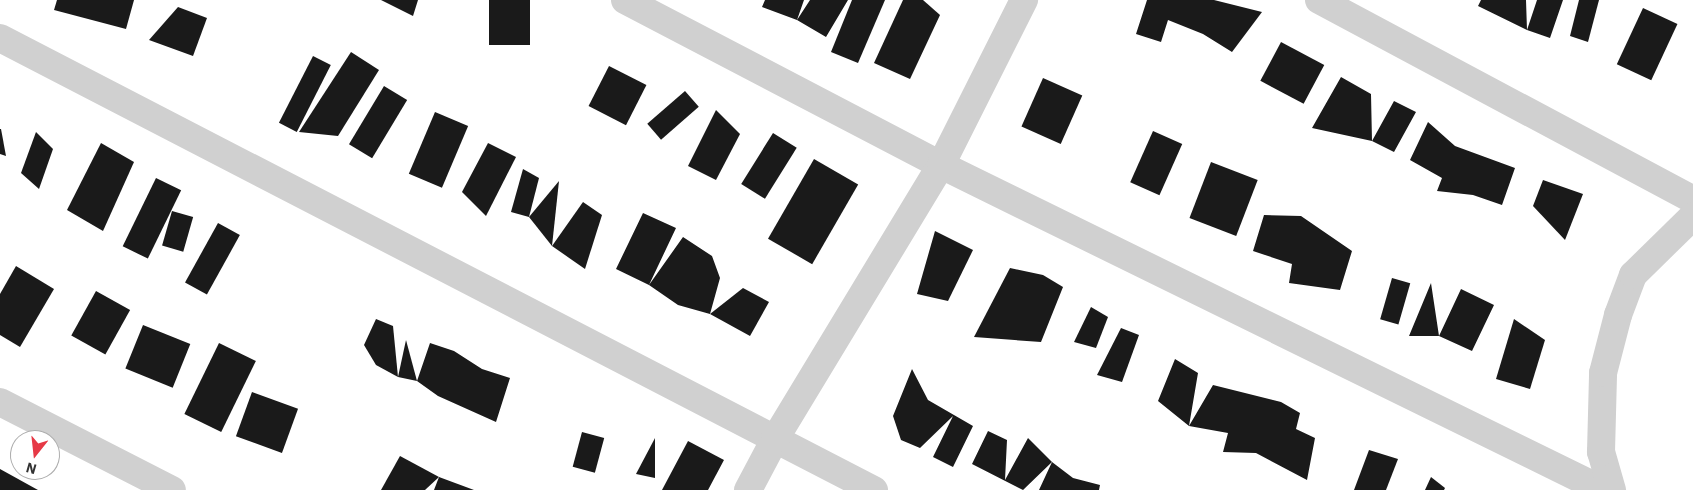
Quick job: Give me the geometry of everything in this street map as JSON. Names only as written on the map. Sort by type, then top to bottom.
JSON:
[{"type":"street","points":[[625,0],[941,165],[1603,490]]},
{"type":"street","points":[[748,490],[775,439],[941,165],[1024,0]]},
{"type":"street","points":[[1319,0],[1693,200]]},
{"type":"street","points":[[0,38],[874,490]]},
{"type":"street","points":[[1612,490],[1600,452],[1603,373],[1618,315],[1633,275],[1693,216]]},
{"type":"street","points":[[0,402],[172,490]]},
{"type":"building","points":[[57,0],[134,0],[126,29],[54,10]]},
{"type":"building","points":[[381,0],[418,0],[413,16]]},
{"type":"building","points":[[489,0],[530,0],[530,45],[489,45]]},
{"type":"building","points":[[765,0],[804,0],[797,20],[762,7]]},
{"type":"building","points":[[810,0],[848,0],[826,37],[797,20]]},
{"type":"building","points":[[852,0],[885,0],[858,63],[831,52]]},
{"type":"building","points":[[903,0],[923,0],[940,15],[910,79],[874,63]]},
{"type":"building","points":[[1147,0],[1214,0],[1262,12],[1232,52],[1203,34],[1168,20],[1161,42],[1136,34]]},
{"type":"building","points":[[1481,0],[1526,0],[1527,30],[1478,6]]},
{"type":"building","points":[[1537,0],[1563,0],[1550,38],[1527,30]]},
{"type":"building","points":[[1579,0],[1599,0],[1588,42],[1570,36]]},
{"type":"building","points":[[178,7],[207,18],[193,56],[149,40]]},
{"type":"building","points":[[1643,8],[1677,24],[1651,80],[1617,64]]},
{"type":"building","points":[[1281,42],[1324,65],[1304,104],[1260,81]]},
{"type":"building","points":[[351,52],[379,70],[338,136],[299,132]]},
{"type":"building","points":[[313,56],[331,65],[297,132],[279,123]]},
{"type":"building","points":[[609,66],[646,85],[626,125],[589,106]]},
{"type":"building","points":[[1341,77],[1371,94],[1372,141],[1312,128]]},
{"type":"building","points":[[1043,78],[1082,95],[1061,144],[1021,126]]},
{"type":"building","points":[[384,86],[407,100],[372,158],[349,144]]},
{"type":"building","points":[[685,91],[699,107],[661,140],[647,124]]},
{"type":"building","points":[[1394,101],[1416,112],[1394,152],[1372,141]]},
{"type":"building","points":[[716,110],[740,134],[716,180],[688,166]]},
{"type":"building","points":[[435,112],[468,126],[442,188],[409,174]]},
{"type":"building","points":[[1428,122],[1455,146],[1515,168],[1502,205],[1473,195],[1437,191],[1442,178],[1410,160]]},
{"type":"building","points":[[1,129],[6,156],[0,154]]},
{"type":"building","points":[[1153,131],[1182,144],[1159,195],[1130,182]]},
{"type":"building","points":[[36,132],[53,149],[39,189],[21,173]]},
{"type":"building","points":[[773,133],[797,148],[765,199],[741,184]]},
{"type":"building","points":[[101,143],[134,162],[103,231],[67,210]]},
{"type":"building","points":[[488,143],[516,157],[486,216],[462,192]]},
{"type":"building","points":[[814,159],[858,184],[812,264],[768,239]]},
{"type":"building","points":[[1211,162],[1258,180],[1236,236],[1189,218]]},
{"type":"building","points":[[523,169],[539,178],[529,217],[511,212]]},
{"type":"building","points":[[156,178],[181,190],[148,259],[123,246]]},
{"type":"building","points":[[1543,180],[1583,194],[1565,240],[1533,206]]},
{"type":"building","points":[[559,181],[552,246],[529,217]]},
{"type":"building","points":[[583,202],[602,215],[585,269],[552,246]]},
{"type":"building","points":[[172,211],[193,217],[183,252],[162,246]]},
{"type":"building","points":[[643,213],[676,228],[649,285],[616,269]]},
{"type":"building","points":[[1264,215],[1301,216],[1352,251],[1340,290],[1289,283],[1292,264],[1253,251]]},
{"type":"building","points":[[218,223],[240,235],[207,295],[185,282]]},
{"type":"building","points":[[935,231],[973,250],[948,301],[917,294]]},
{"type":"building","points":[[683,237],[712,256],[720,278],[710,314],[678,305],[649,285]]},
{"type":"building","points":[[16,266],[54,289],[20,347],[0,335],[0,294]]},
{"type":"building","points":[[1010,268],[1043,275],[1063,287],[1041,342],[974,337]]},
{"type":"building","points":[[1392,278],[1410,283],[1398,325],[1380,319]]},
{"type":"building","points":[[1431,283],[1439,336],[1409,336]]},
{"type":"building","points":[[743,288],[769,302],[750,336],[710,314]]},
{"type":"building","points":[[1461,289],[1494,305],[1472,351],[1439,336]]},
{"type":"building","points":[[96,291],[130,310],[105,355],[71,336]]},
{"type":"building","points":[[1091,307],[1108,317],[1096,348],[1074,342]]},
{"type":"building","points":[[376,319],[393,326],[398,377],[376,365],[364,345]]},
{"type":"building","points":[[1514,319],[1545,340],[1530,389],[1496,379]]},
{"type":"building","points":[[143,325],[190,344],[173,388],[125,369]]},
{"type":"building","points":[[1121,328],[1139,335],[1122,382],[1097,375]]},
{"type":"building","points":[[406,340],[417,381],[398,377]]},
{"type":"building","points":[[219,343],[256,361],[221,432],[184,414]]},
{"type":"building","points":[[430,343],[454,351],[482,369],[510,378],[496,422],[438,396],[417,381]]},
{"type":"building","points":[[1175,359],[1198,373],[1189,426],[1158,401]]},
{"type":"building","points":[[912,369],[928,400],[973,426],[953,467],[933,457],[953,416],[920,448],[901,440],[893,416]]},
{"type":"building","points":[[1213,385],[1281,402],[1300,413],[1296,429],[1315,438],[1307,480],[1256,453],[1223,452],[1228,433],[1189,426]]},
{"type":"building","points":[[252,392],[298,409],[282,453],[236,436]]},
{"type":"building","points":[[988,431],[1007,440],[1005,480],[1028,438],[1052,462],[1023,490],[972,464]]},
{"type":"building","points":[[582,432],[604,438],[595,473],[573,467]]},
{"type":"building","points":[[655,438],[655,478],[636,474]]},
{"type":"building","points":[[688,441],[724,460],[708,490],[662,490]]},
{"type":"building","points":[[1369,450],[1398,459],[1386,490],[1354,490]]},
{"type":"building","points":[[400,456],[439,477],[425,490],[381,490]]},
{"type":"building","points":[[1052,462],[1073,478],[1100,485],[1099,490],[1039,490]]},
{"type":"building","points":[[0,469],[10,475],[10,480],[20,480],[38,490],[0,490]]},
{"type":"building","points":[[439,477],[474,490],[434,490]]},
{"type":"building","points":[[1431,477],[1445,488],[1444,490],[1425,490]]}]
